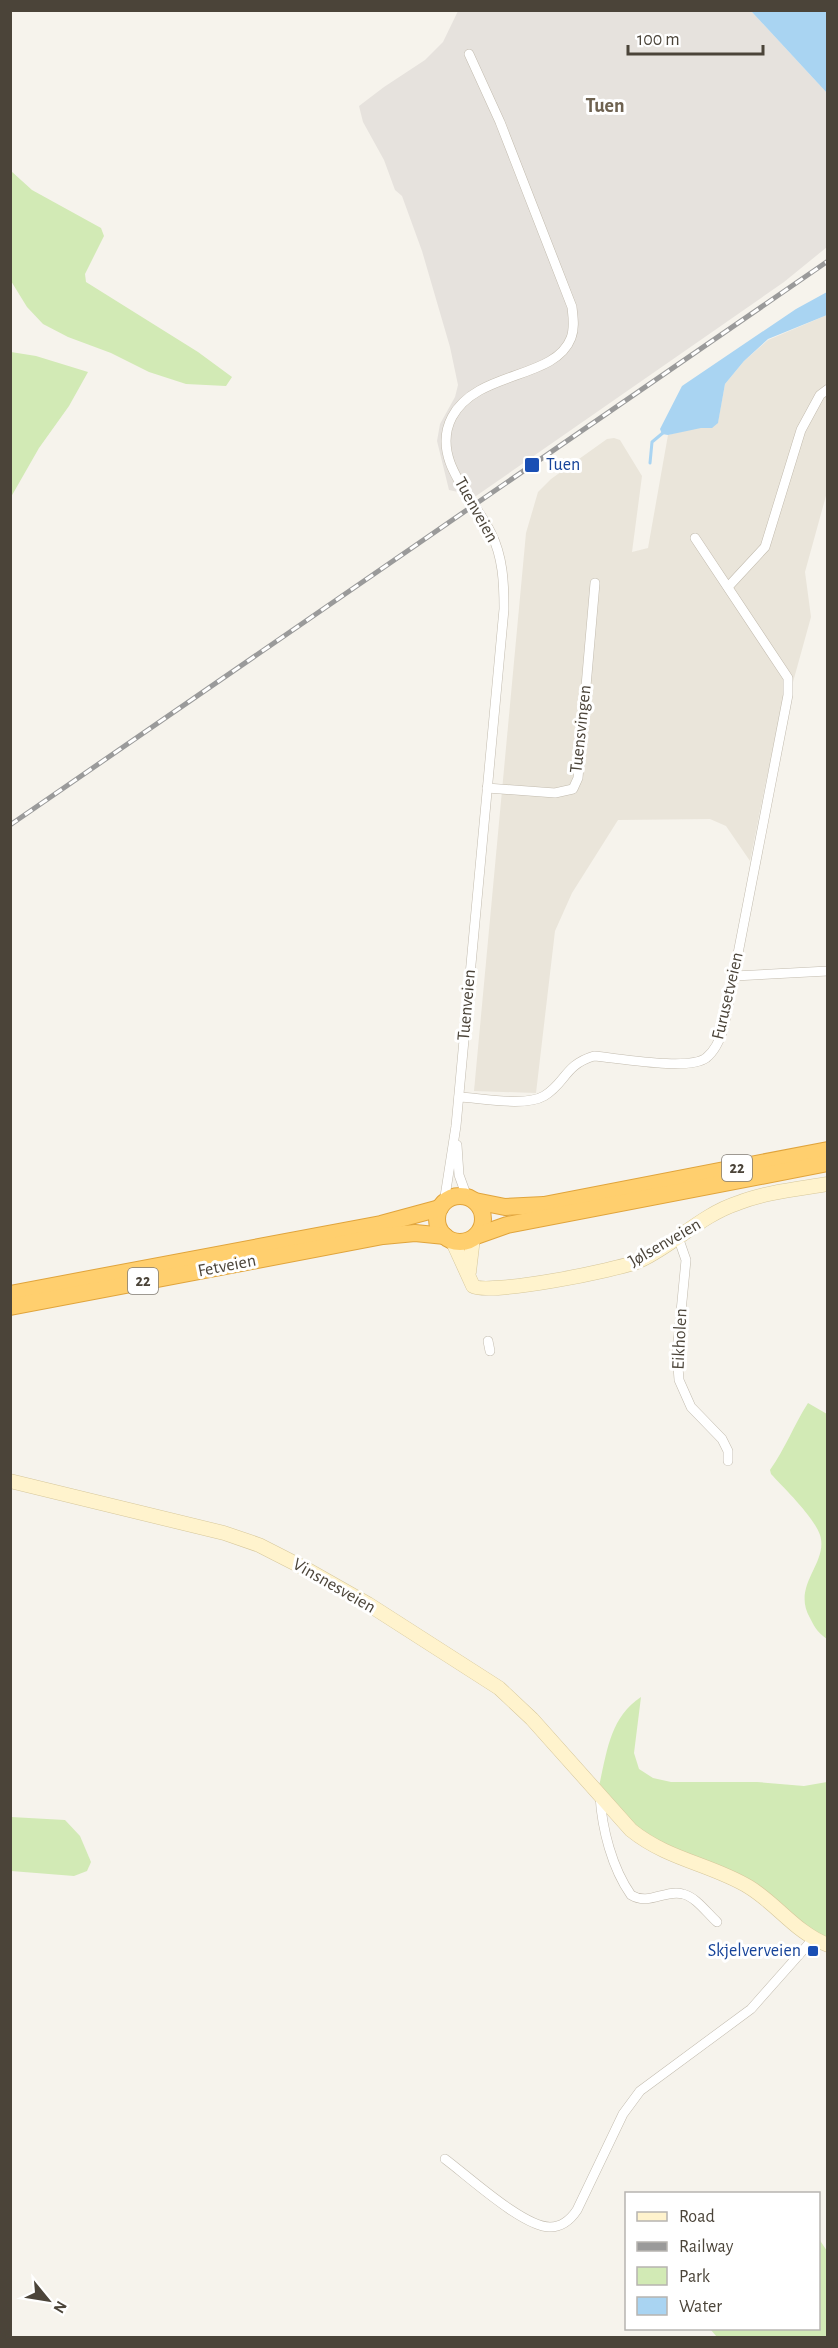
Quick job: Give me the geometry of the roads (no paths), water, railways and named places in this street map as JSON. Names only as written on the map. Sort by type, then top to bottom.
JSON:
[{"type":"highway","name":"22","points":[[442,1206],[455,1197],[504,1207],[544,1205],[828,1150]]},
{"type":"highway","name":"22","points":[[448,1238],[463,1242],[518,1223],[828,1163]]},
{"type":"highway","points":[[471,1199],[479,1206],[483,1219],[480,1231],[474,1237]]},
{"type":"highway","points":[[442,1206],[438,1223],[448,1238]]},
{"type":"highway","name":"Fetveien","points":[[10,1294],[381,1224],[442,1206]]},
{"type":"highway","name":"Fetveien","points":[[10,1307],[383,1236],[415,1233],[448,1238]]},
{"type":"main road","name":"Jølsenveien","points":[[469,1277],[475,1288],[487,1290],[602,1272],[637,1262],[720,1210],[738,1202],[828,1184]]},
{"type":"main road","points":[[469,1277],[474,1237]]},
{"type":"main road","points":[[448,1238],[469,1277]]},
{"type":"main road","name":"Vinsnesveien","points":[[10,1481],[192,1524],[259,1545],[368,1604],[499,1688],[532,1719],[600,1796],[644,1840],[668,1854],[727,1876],[750,1888],[813,1939],[828,1945]]},
{"type":"street","name":"Tuenveien","points":[[442,1206],[456,1126],[504,609],[502,565],[491,532],[450,463],[445,441],[452,416],[473,393],[496,381],[559,356],[572,337],[573,326],[572,307],[500,122],[469,54]]},
{"type":"street","points":[[729,587],[765,547],[801,430],[820,395],[828,389]]},
{"type":"street","name":"Furusetveien","points":[[459,1096],[524,1102],[542,1097],[580,1060],[594,1056],[678,1064],[702,1060],[716,1047],[722,1033],[788,695],[788,678],[695,538]]},
{"type":"street","name":"Tuensvingen","points":[[487,788],[555,794],[573,789],[578,778],[595,583]]},
{"type":"street","points":[[734,976],[828,970]]},
{"type":"street","name":"Tuenveien","points":[[456,1126],[459,1175],[471,1199]]},
{"type":"street","name":"Eikholen","points":[[678,1237],[686,1260],[677,1353],[679,1380],[691,1407],[722,1439],[728,1452],[728,1461]]},
{"type":"street","points":[[488,1341],[490,1351]]},
{"type":"street","points":[[600,1796],[604,1826],[614,1861],[631,1895],[644,1900],[684,1894],[717,1922]]},
{"type":"street","points":[[445,2160],[490,2195],[530,2220],[546,2227],[562,2225],[577,2211],[623,2114],[640,2091],[751,2009],[813,1939]]},
{"type":"water","points":[[751,11],[827,11],[827,93]]},
{"type":"water","points":[[827,292],[827,315],[768,339],[744,361],[725,384],[718,423],[712,428],[662,434],[660,429],[682,386],[796,309]]},
{"type":"waterway","points":[[650,463],[652,442],[664,432]]},
{"type":"railway","points":[[10,825],[828,261]]},
{"type":"place","name":"Tuen","points":[[532,465]]},
{"type":"place","name":"Skjelverveien","points":[[813,1951]]},
{"type":"district","name":"Tuen","points":[[605,106]]}]
